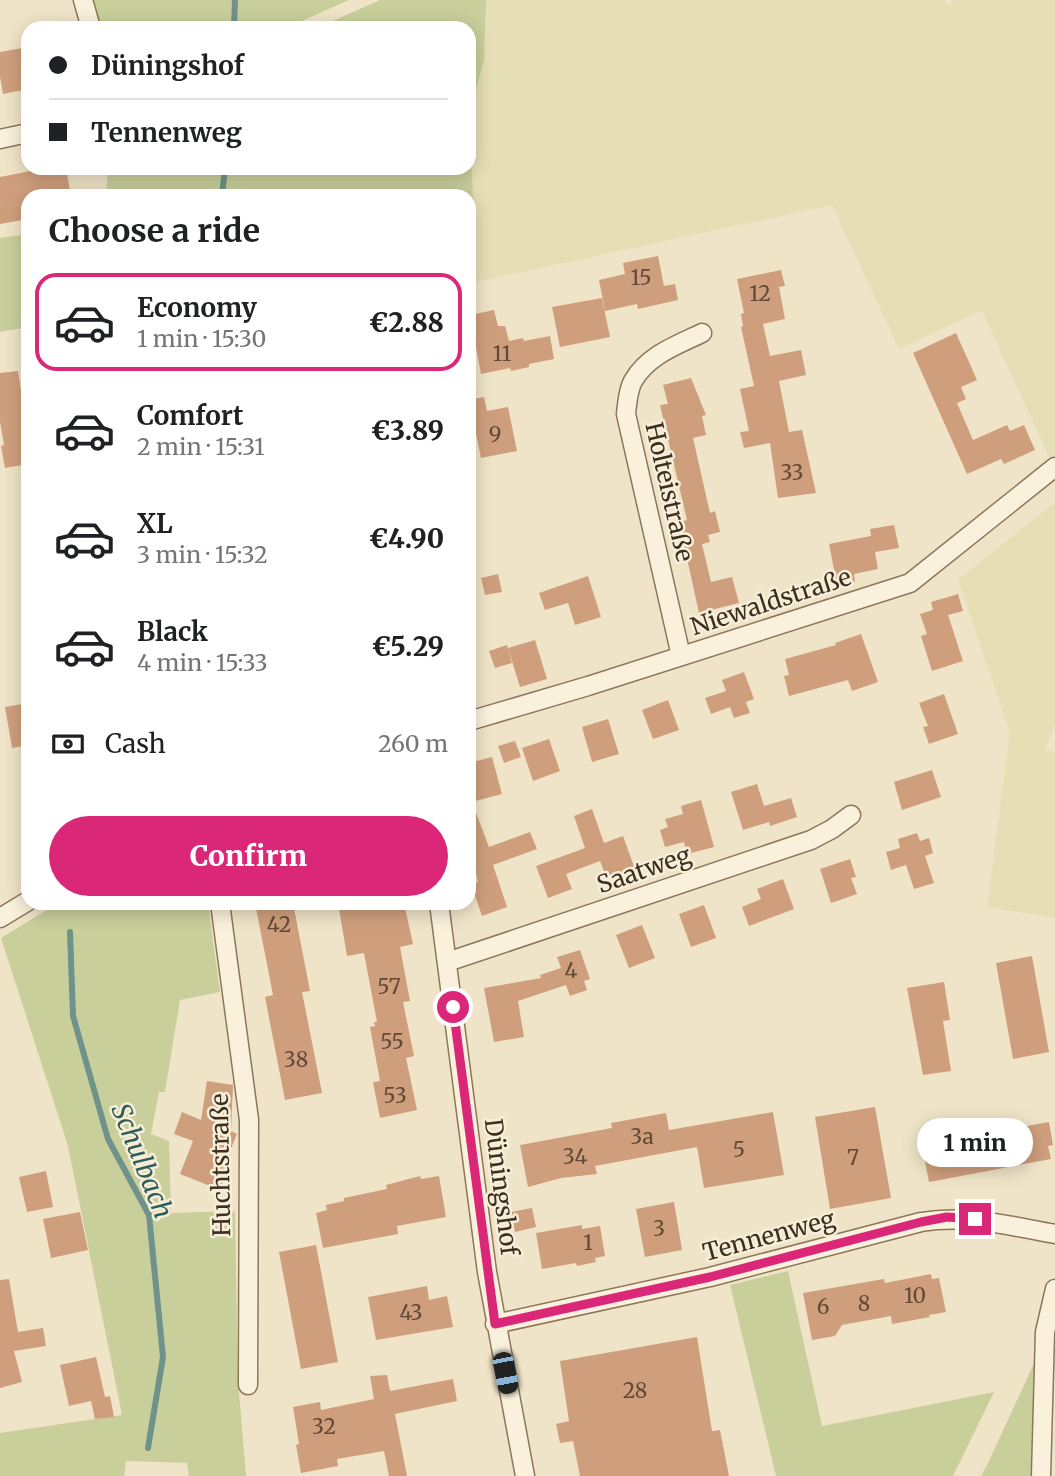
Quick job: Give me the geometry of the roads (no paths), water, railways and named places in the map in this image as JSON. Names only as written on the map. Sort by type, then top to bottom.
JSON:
[{"type":"street","points":[[83,0],[89,21]]},
{"type":"street","points":[[0,139],[21,134]]},
{"type":"street","name":"Holteistraße","points":[[681,656],[626,414],[633,381],[646,365],[659,353],[702,333]]},
{"type":"street","name":"Niewaldstraße","points":[[476,719],[910,583],[1055,467]]},
{"type":"street","name":"Saatweg","points":[[447,962],[811,839],[832,829],[851,815]]},
{"type":"street","points":[[0,918],[21,905]]},
{"type":"street","name":"Huchtstraße","points":[[221,910],[249,1120],[248,1385]]},
{"type":"street","name":"Düningshof","points":[[440,910],[495,1324],[525,1476]]},
{"type":"street","name":"Tennenweg","points":[[495,1324],[710,1277],[947,1217],[975,1219],[1055,1234]]},
{"type":"street","points":[[1041,1476],[1045,1332],[1055,1289]]},
{"type":"waterway","name":"Schulbach","points":[[234,21],[235,0]]},
{"type":"waterway","name":"Schulbach","points":[[223,189],[224,175]]},
{"type":"waterway","name":"Schulbach","points":[[70,932],[73,1016],[108,1139],[149,1215],[163,1357],[148,1448]]}]
